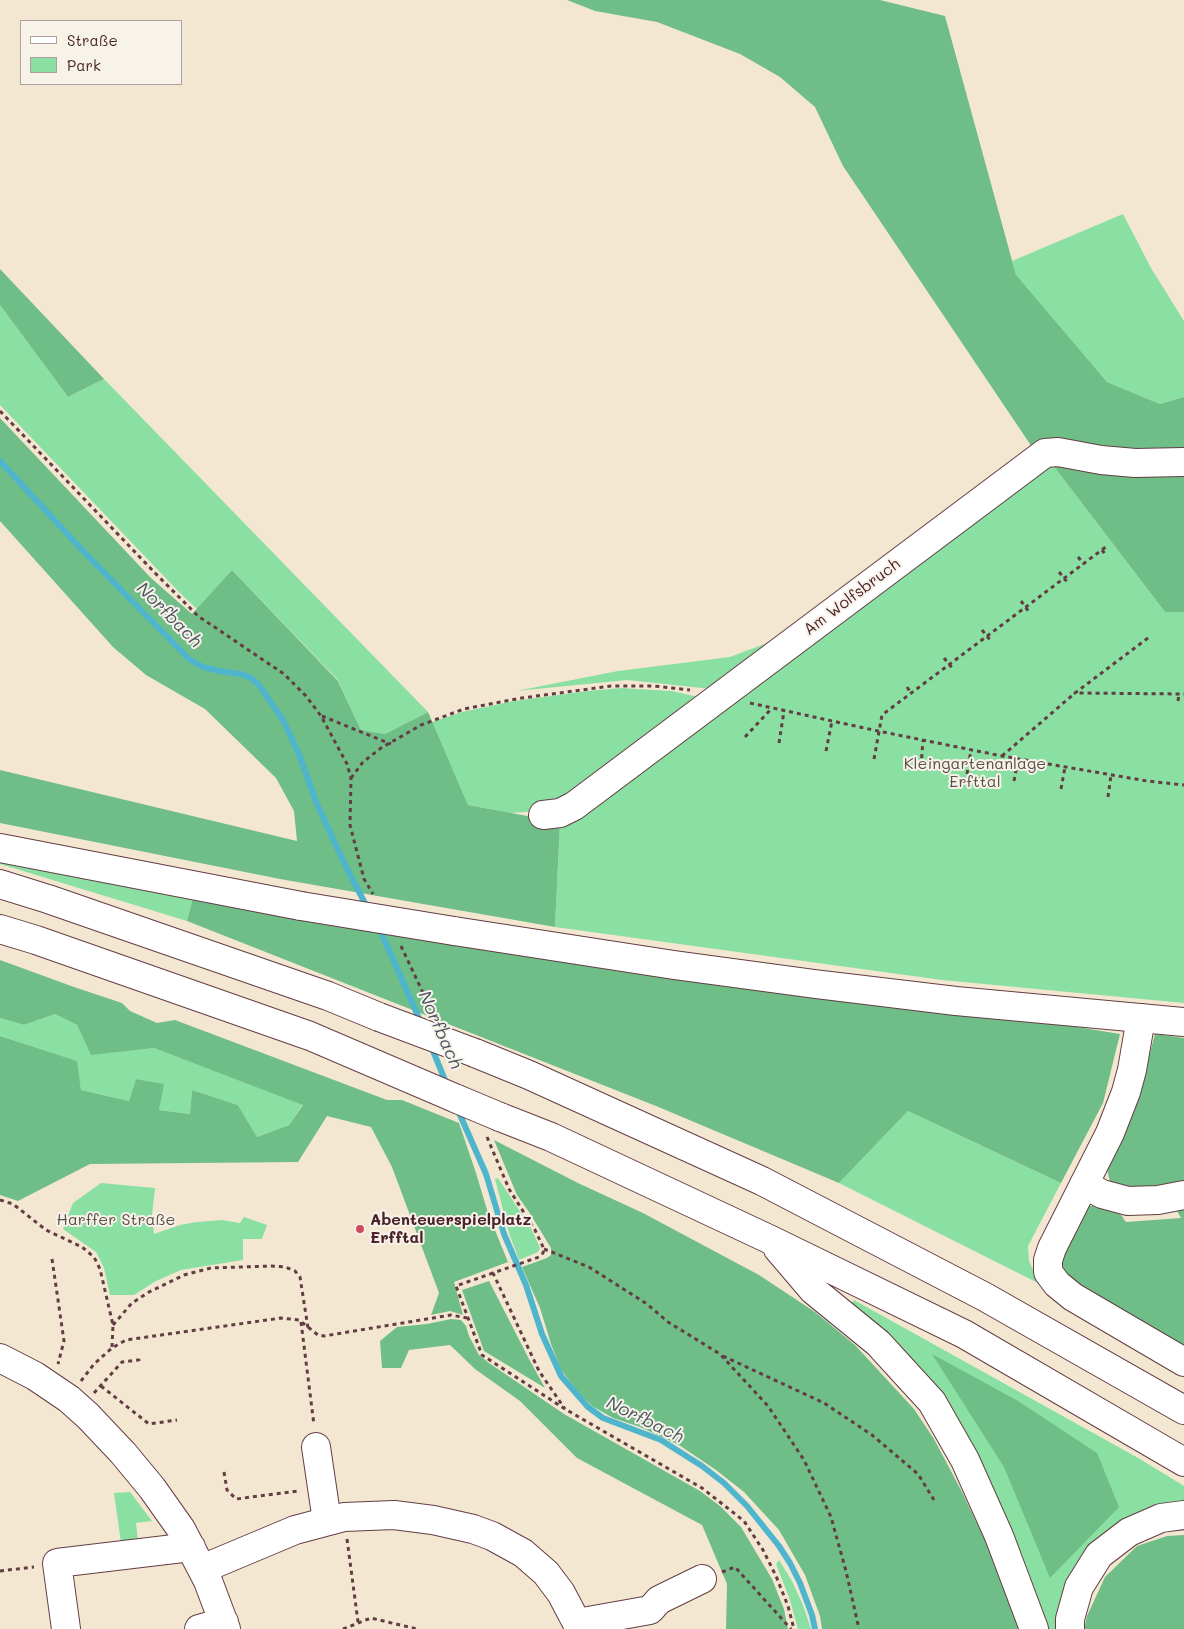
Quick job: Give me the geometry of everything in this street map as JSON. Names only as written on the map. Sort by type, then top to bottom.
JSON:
[{"type":"main road","name":"Am Wolfsbruch","points":[[543,815],[560,813],[574,806],[1045,453],[1058,452],[1101,460],[1135,463],[1184,462]]},
{"type":"main road","points":[[0,848],[301,906],[674,965],[956,1001],[1184,1022]]},
{"type":"main road","points":[[0,884],[328,996],[529,1076],[762,1181],[985,1297],[1184,1410]]},
{"type":"main road","points":[[0,929],[310,1036],[405,1076],[492,1125],[551,1137],[771,1240],[964,1334],[1184,1462]]},
{"type":"main road","points":[[1141,1018],[1132,1070],[1126,1092],[1110,1133],[1052,1248],[1048,1260],[1048,1272],[1057,1284],[1073,1297],[1184,1362]]},
{"type":"main road","points":[[1084,1184],[1102,1194],[1128,1200],[1158,1200],[1184,1195]]},
{"type":"main road","points":[[771,1240],[813,1290],[878,1343],[932,1402],[965,1460],[999,1536],[1034,1629]]},
{"type":"main road","points":[[1,1361],[35,1376],[80,1408],[123,1453],[152,1488],[181,1529],[196,1558],[216,1627]]},
{"type":"main road","points":[[316,1447],[322,1488],[335,1519]]},
{"type":"main road","points":[[66,1629],[57,1564],[196,1558],[335,1519],[376,1515],[414,1517],[453,1524],[492,1536],[523,1553],[541,1568],[561,1592],[579,1626],[650,1610],[659,1600],[702,1579]]},
{"type":"main road","points":[[1070,1629],[1070,1619],[1080,1587],[1099,1555],[1129,1532],[1161,1518],[1184,1515]]},
{"type":"path","points":[[0,411],[198,616],[284,674],[306,696],[321,716],[342,753],[351,778],[350,825],[364,879],[378,901]]},
{"type":"path","points":[[874,759],[882,715],[1107,546]]},
{"type":"path","points":[[1102,550],[1105,554]]},
{"type":"path","points":[[1078,557],[1084,564]]},
{"type":"path","points":[[1059,572],[1068,583]]},
{"type":"path","points":[[1021,601],[1029,612]]},
{"type":"path","points":[[982,630],[990,641]]},
{"type":"path","points":[[1002,756],[1075,693],[1148,638]]},
{"type":"path","points":[[944,658],[953,669]]},
{"type":"path","points":[[351,778],[364,762],[381,748],[391,744],[421,725],[442,716],[464,709],[522,698],[611,686],[636,685],[673,687],[878,732],[1002,756],[1111,775],[1184,785]]},
{"type":"path","points":[[907,687],[911,692]]},
{"type":"path","points":[[1075,693],[1184,694]]},
{"type":"path","points":[[1178,694],[1178,701]]},
{"type":"path","points":[[745,738],[772,708]]},
{"type":"path","points":[[779,743],[784,711]]},
{"type":"path","points":[[321,716],[391,744]]},
{"type":"path","points":[[826,751],[832,721]]},
{"type":"path","points":[[921,766],[923,740]]},
{"type":"path","points":[[967,774],[972,750]]},
{"type":"path","points":[[1014,781],[1018,759]]},
{"type":"path","points":[[1061,790],[1065,767]]},
{"type":"path","points":[[1108,797],[1111,775]]},
{"type":"path","points":[[398,940],[434,1015]]},
{"type":"path","points":[[492,1125],[509,1189],[535,1230],[544,1249],[589,1268],[647,1304],[668,1322],[720,1354],[824,1404],[872,1435],[918,1474],[934,1500]]},
{"type":"path","points":[[0,1200],[13,1204],[46,1230],[82,1247],[94,1257],[100,1269],[113,1325],[112,1348]]},
{"type":"path","points":[[544,1249],[539,1257],[456,1286],[482,1355],[565,1409],[702,1488],[744,1521],[776,1576],[788,1606],[792,1629]]},
{"type":"path","points":[[51,1387],[64,1341],[52,1259]]},
{"type":"path","points":[[113,1325],[132,1303],[148,1292],[184,1275],[211,1268],[271,1266],[285,1267],[296,1271],[300,1277],[308,1328]]},
{"type":"path","points":[[493,1274],[539,1371],[565,1409]]},
{"type":"path","points":[[84,1377],[94,1364],[112,1348],[126,1340],[289,1317],[301,1322],[318,1335],[324,1336],[451,1315],[467,1318]]},
{"type":"path","points":[[301,1322],[316,1447]]},
{"type":"path","points":[[720,1354],[768,1406],[804,1460],[831,1516],[846,1571],[858,1629]]},
{"type":"path","points":[[80,1408],[122,1362],[139,1360],[140,1363]]},
{"type":"path","points":[[100,1386],[149,1424],[176,1420]]},
{"type":"path","points":[[224,1472],[227,1490],[236,1499],[322,1488]]},
{"type":"path","points":[[335,1519],[358,1622]]},
{"type":"path","points":[[0,1571],[57,1564]]},
{"type":"path","points":[[728,1570],[736,1567],[792,1629]]},
{"type":"path","points":[[343,1629],[371,1618],[417,1629]]},
{"type":"green space","points":[[567,0],[880,0],[945,16],[1016,275],[1107,382],[1160,404],[1184,397],[1184,455],[1036,453],[843,166],[815,107],[780,77],[740,54],[657,22],[595,11]]},
{"type":"green space","points":[[1123,214],[1151,268],[1184,321],[1184,397],[1160,404],[1107,382],[1016,276],[1012,261]]},
{"type":"green space","points":[[0,269],[104,379],[68,397],[0,305]]},
{"type":"green space","points":[[0,305],[68,397],[104,379],[428,712],[385,734],[361,730],[338,680],[232,570],[197,609],[180,593],[0,405]]},
{"type":"green space","points":[[0,418],[151,578],[192,614],[232,570],[338,681],[361,730],[385,734],[428,712],[468,805],[560,822],[555,927],[280,879],[0,823],[0,770],[297,841],[294,811],[276,778],[205,709],[146,675],[113,647],[0,521]]},
{"type":"green space","name":"Kleingartenanlage Erfttal","points":[[1049,460],[1165,612],[1184,612],[1184,1003],[942,980],[555,927],[560,822]]},
{"type":"green space","points":[[1049,460],[1184,465],[1184,612],[1165,612]]},
{"type":"green space","points":[[775,640],[721,690],[627,680],[516,691],[618,671],[730,657]]},
{"type":"green space","points":[[621,688],[672,691],[707,699],[553,810],[511,813],[468,805],[432,722],[462,712],[514,701]]},
{"type":"green space","points":[[0,855],[194,894],[187,921],[0,864]]},
{"type":"green space","points":[[194,894],[1120,1034],[1103,1103],[1061,1183],[908,1111],[839,1183],[656,1106],[187,921]]},
{"type":"green space","points":[[0,960],[122,1003],[130,1011],[157,1023],[175,1020],[387,1100],[402,1100],[459,1123],[488,1213],[508,1262],[454,1282],[463,1315],[450,1311],[431,1315],[439,1293],[392,1167],[371,1127],[327,1116],[298,1162],[90,1164],[18,1201],[0,1195],[0,1036],[77,1061],[81,1090],[129,1101],[136,1079],[164,1084],[159,1110],[190,1114],[192,1090],[238,1105],[257,1137],[289,1125],[303,1105],[154,1048],[91,1055],[77,1025],[55,1014],[24,1025],[0,1018]]},
{"type":"green space","points":[[55,1014],[77,1025],[91,1054],[154,1048],[303,1104],[289,1125],[257,1137],[238,1105],[192,1090],[190,1114],[159,1110],[163,1084],[136,1079],[129,1101],[81,1090],[76,1061],[0,1036],[0,1018],[24,1025]]},
{"type":"green space","points":[[1155,1034],[1184,1038],[1184,1187],[1146,1195],[1111,1186],[1107,1169],[1139,1093]]},
{"type":"green space","points":[[908,1111],[1061,1183],[1028,1246],[1029,1261],[1035,1274],[1046,1287],[839,1183]]},
{"type":"green space","points":[[494,1140],[580,1184],[643,1213],[759,1275],[815,1312],[855,1345],[914,1409],[934,1439],[962,1492],[996,1564],[1023,1629],[822,1629],[820,1616],[805,1575],[779,1530],[744,1492],[679,1445],[640,1427],[613,1418],[592,1406],[577,1391],[561,1370],[540,1308],[522,1267],[547,1258],[551,1255],[551,1248],[517,1195]]},
{"type":"green space","points":[[498,1178],[531,1228],[540,1248],[538,1252],[519,1260],[509,1233],[495,1179]]},
{"type":"green space","name":"Harffer Straße","points":[[101,1183],[155,1188],[152,1215],[154,1234],[180,1225],[197,1222],[222,1220],[240,1223],[244,1217],[267,1225],[262,1239],[243,1239],[243,1260],[181,1270],[156,1281],[134,1295],[110,1295],[104,1268],[96,1252],[63,1229],[73,1203]]},
{"type":"green space","points":[[1184,1198],[1184,1356],[1072,1290],[1059,1261],[1086,1207],[1098,1204],[1114,1205],[1126,1222],[1181,1218],[1172,1202]]},
{"type":"green space","points":[[489,1281],[545,1388],[484,1351],[462,1290]]},
{"type":"green space","points":[[854,1300],[1140,1459],[1184,1486],[1184,1505],[1136,1519],[1064,1629],[1048,1629],[1018,1550],[851,1304]]},
{"type":"green space","points":[[451,1319],[461,1320],[466,1326],[479,1355],[489,1363],[564,1414],[700,1491],[720,1506],[741,1527],[772,1579],[784,1609],[788,1629],[726,1629],[727,1584],[702,1525],[577,1458],[520,1401],[475,1369],[450,1345],[409,1350],[401,1368],[382,1368],[380,1341],[397,1327]]},
{"type":"green space","points":[[932,1354],[1018,1401],[1097,1453],[1119,1507],[1050,1578],[1004,1467]]},
{"type":"green space","points":[[130,1492],[152,1521],[136,1523],[138,1541],[121,1543],[114,1493]]},
{"type":"green space","points":[[1184,1535],[1184,1629],[1084,1629],[1087,1616],[1105,1577],[1137,1546],[1167,1536]]},
{"type":"green space","points":[[779,1560],[792,1581],[811,1629],[798,1629],[789,1597],[776,1564]]},
{"type":"waterway","name":"Norfbach","points":[[0,461],[84,552],[189,659],[203,667],[241,674],[251,678],[259,685],[283,720],[299,754],[316,802],[368,909]]},
{"type":"waterway","name":"Norfbach","points":[[378,927],[421,1023]]},
{"type":"waterway","name":"Norfbach","points":[[431,1046],[447,1085]]},
{"type":"waterway","name":"Norfbach","points":[[457,1108],[486,1174],[504,1234],[526,1285],[542,1334],[561,1376],[588,1407],[603,1418],[661,1440],[702,1466],[724,1483],[747,1506],[790,1563],[800,1583],[815,1629]]},
{"type":"place","name":"Abenteuerspielplatz Erfftal","points":[[360,1229]]}]
